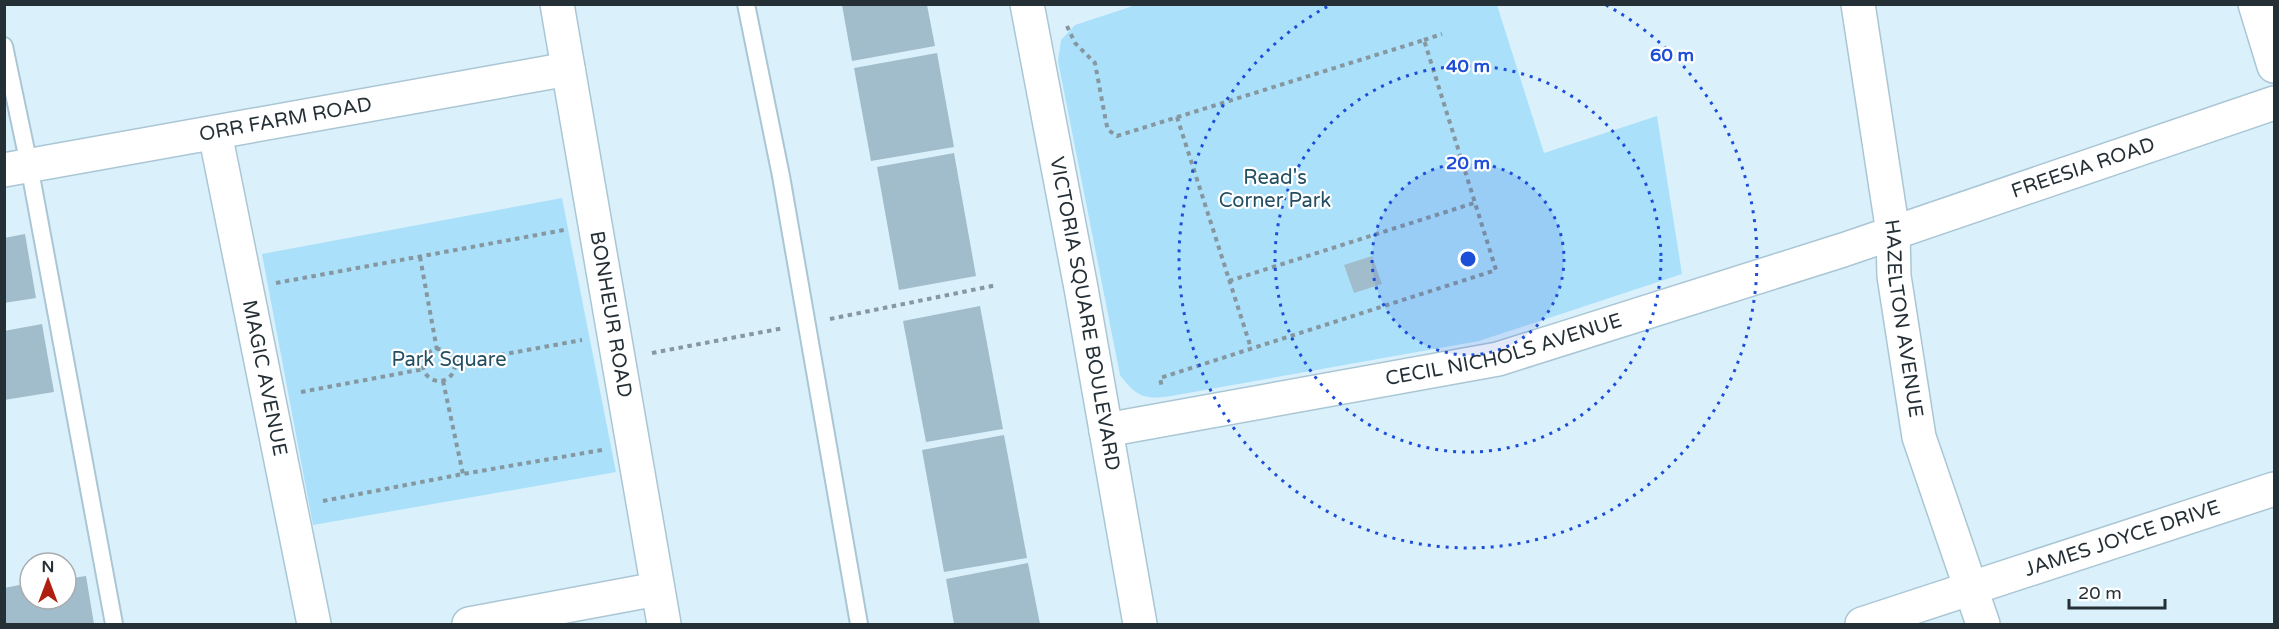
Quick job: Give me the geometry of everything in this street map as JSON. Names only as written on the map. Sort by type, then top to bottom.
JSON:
[{"type":"street","name":"BONHEUR ROAD","points":[[557,4],[664,624]]},
{"type":"street","name":"VICTORIA SQUARE BOULEVARD","points":[[1028,4],[1140,624]]},
{"type":"street","name":"HAZELTON AVENUE","points":[[1858,4],[1893,233],[1894,276],[1919,437],[1983,624]]},
{"type":"street","points":[[2255,4],[2274,66]]},
{"type":"street","name":"ORR FARM ROAD","points":[[17,167],[568,69]]},
{"type":"street","name":"FREESIA ROAD","points":[[1893,233],[2274,103]]},
{"type":"street","name":"MAGIC AVENUE","points":[[215,133],[314,624]]},
{"type":"street","name":"CECIL NICHOLS AVENUE","points":[[1106,430],[1498,359],[1893,233]]},
{"type":"street","name":"JAMES JOYCE DRIVE","points":[[1862,624],[2274,489]]},
{"type":"street","points":[[469,624],[657,589]]},
{"type":"lane","points":[[746,4],[785,198],[859,624]]},
{"type":"lane","points":[[4,46],[17,167],[114,624]]},
{"type":"path","points":[[1066,22],[1075,43],[1095,63],[1106,122],[1114,135],[1121,135],[1443,34]]},
{"type":"path","points":[[1167,418],[1160,378],[1496,270],[1424,40]]},
{"type":"path","points":[[1177,117],[1251,348]]},
{"type":"path","points":[[1229,281],[1475,203]]},
{"type":"path","points":[[246,288],[594,224]]},
{"type":"path","points":[[420,257],[436,350]]},
{"type":"path","points":[[456,363],[613,334]]},
{"type":"path","points":[[436,350],[450,353],[456,363],[451,376],[443,381],[431,379],[424,369],[426,356],[436,350]]},
{"type":"path","points":[[268,398],[424,369]]},
{"type":"path","points":[[443,381],[462,474]]},
{"type":"path","points":[[290,508],[462,474],[632,445]]},
{"type":"green space","name":"Read's Corner Park","points":[[1136,5],[1497,5],[1544,153],[1657,116],[1682,274],[1479,341],[1171,396],[1154,398],[1142,395],[1131,388],[1120,375],[1058,61],[1061,40],[1075,25]]},
{"type":"green space","name":"Park Square","points":[[562,198],[616,472],[313,525],[262,254]]},
{"type":"building","points":[[842,5],[927,5],[935,46],[852,61]]},
{"type":"building","points":[[937,53],[954,147],[871,161],[854,68]]},
{"type":"building","points":[[954,153],[976,276],[899,290],[877,167]]},
{"type":"building","points":[[25,234],[36,298],[4,303],[4,238]]},
{"type":"building","points":[[1372,256],[1382,284],[1354,293],[1344,265]]},
{"type":"building","points":[[980,306],[1003,429],[926,442],[903,321]]},
{"type":"building","points":[[42,324],[54,392],[4,400],[4,331]]},
{"type":"building","points":[[1004,435],[1027,558],[944,572],[922,450]]},
{"type":"building","points":[[1028,563],[1040,624],[954,624],[946,579]]},
{"type":"building","points":[[86,576],[94,624],[4,624],[4,588],[18,585],[18,611],[78,611],[78,577]]}]
